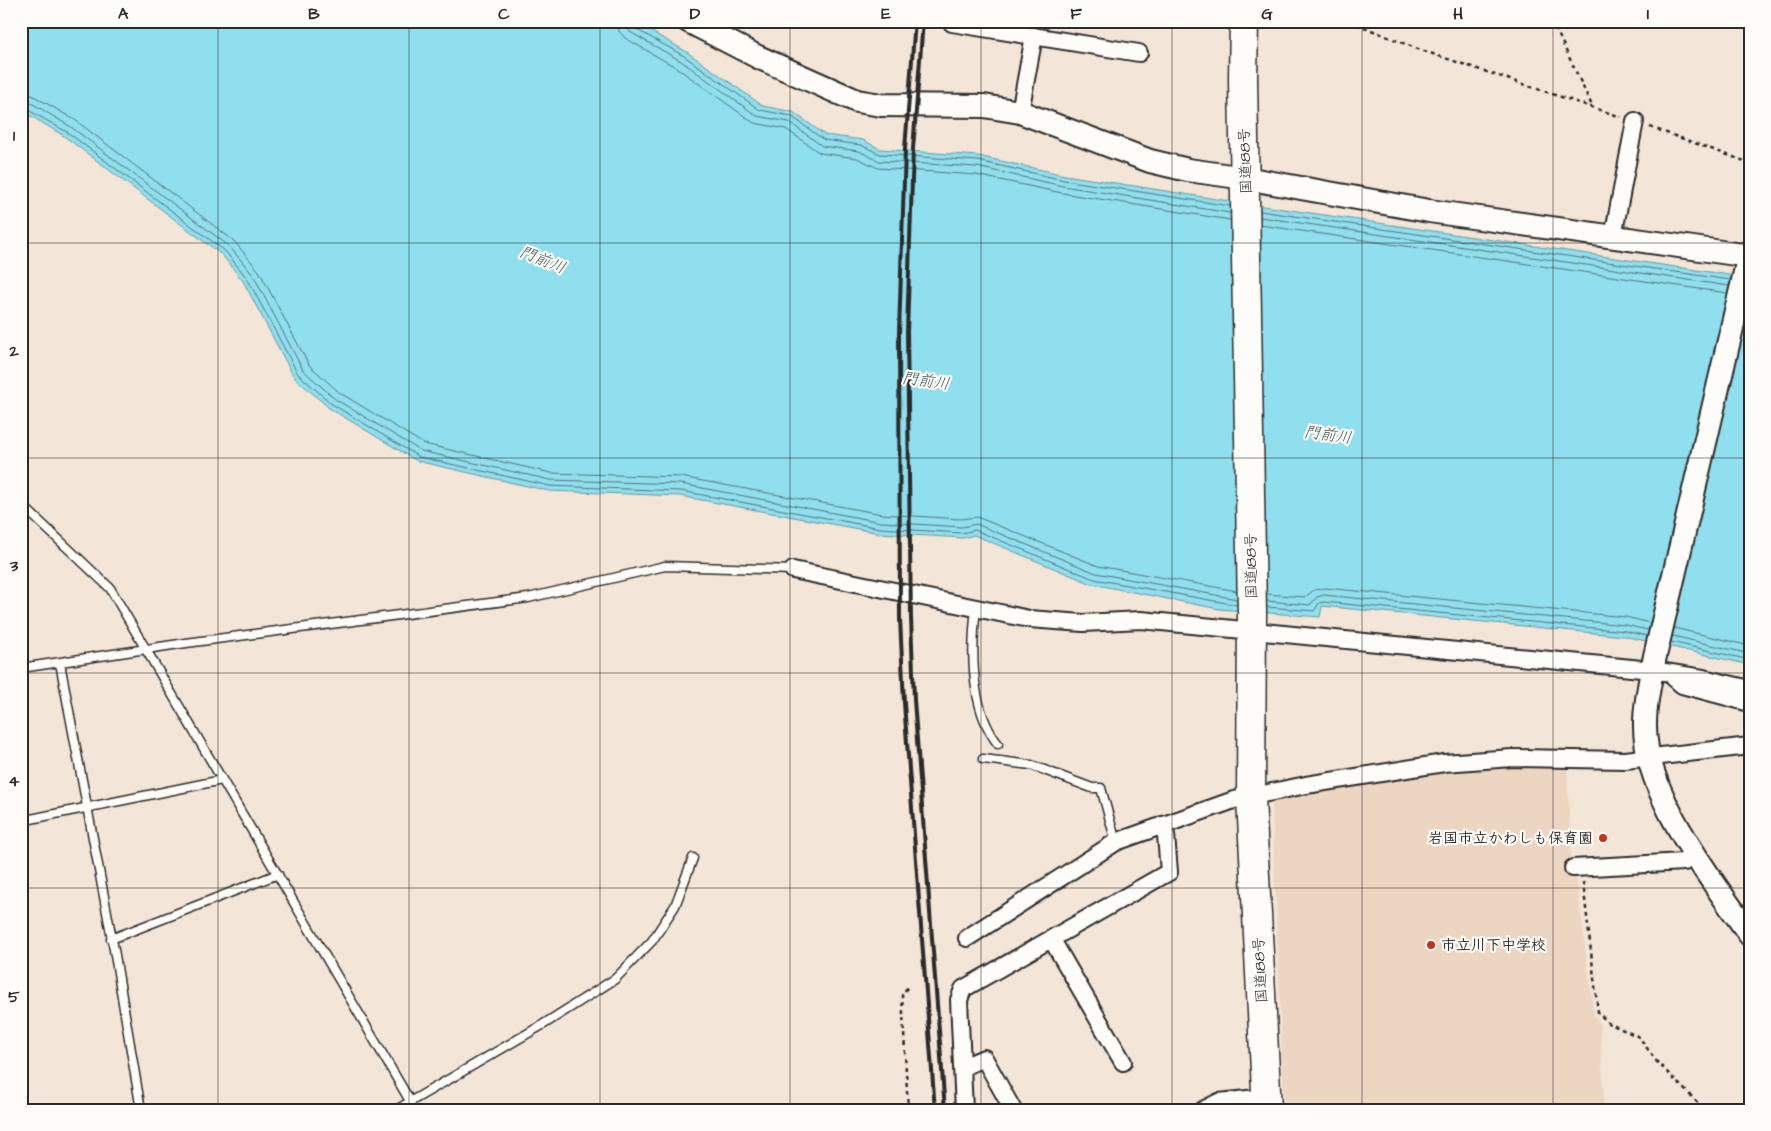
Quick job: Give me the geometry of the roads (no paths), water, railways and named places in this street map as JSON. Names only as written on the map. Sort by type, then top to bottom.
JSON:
[{"type":"highway","name":"国道188号","points":[[1244,21],[1251,622],[1251,798],[1267,1104]]},
{"type":"street","points":[[688,21],[822,88],[857,101],[881,105],[984,106],[1020,112],[1064,126],[1150,161],[1246,186],[1749,257],[1645,724],[1649,758],[1660,794],[1696,855],[1750,935]]},
{"type":"street","points":[[952,21],[952,23],[1139,53]]},
{"type":"street","points":[[1020,112],[1034,36]]},
{"type":"street","points":[[1613,237],[1635,121]]},
{"type":"street","points":[[793,570],[1029,619],[1083,623],[1141,620],[1251,622],[1658,666],[1750,689]]},
{"type":"street","points":[[1658,666],[1682,685],[1750,703]]},
{"type":"street","points":[[967,938],[1116,842],[1234,800],[1251,798],[1306,785],[1444,763],[1512,758],[1625,760],[1750,746]]},
{"type":"street","points":[[964,1110],[960,1000],[963,989],[1169,872],[1166,836],[1162,825]]},
{"type":"street","points":[[1577,868],[1684,862],[1696,855]]},
{"type":"street","points":[[1052,940],[1123,1062]]},
{"type":"street","points":[[963,1066],[984,1058],[1013,1110]]},
{"type":"street","points":[[1203,1110],[1219,1102],[1267,1104]]},
{"type":"lane","points":[[21,504],[110,588],[410,1101]]},
{"type":"lane","points":[[21,668],[146,649],[528,598],[666,566],[793,570]]},
{"type":"lane","points":[[976,608],[973,657],[980,704],[989,732],[998,744]]},
{"type":"lane","points":[[60,663],[112,939],[141,1110]]},
{"type":"lane","points":[[983,760],[1031,765],[1092,788],[1101,788],[1116,842]]},
{"type":"lane","points":[[21,821],[222,780]]},
{"type":"lane","points":[[396,1110],[544,1024],[615,979],[652,941],[676,906],[693,858]]},
{"type":"lane","points":[[112,939],[278,874]]},
{"type":"water","name":"門前川","points":[[21,21],[633,21],[687,52],[763,106],[793,112],[825,135],[863,140],[880,149],[978,156],[1065,175],[1216,199],[1750,278],[1750,665],[1624,636],[1322,606],[1320,617],[1219,609],[1092,584],[974,535],[963,538],[880,533],[680,496],[549,491],[417,461],[329,408],[294,377],[243,281],[222,255],[64,136],[21,110]]},
{"type":"railway","points":[[915,21],[905,149],[899,333],[900,618],[904,703],[935,1110]]},
{"type":"railway","points":[[923,21],[913,149],[907,332],[911,618],[914,700],[945,1110]]},
{"type":"place","name":"岩国市立かわしも保育園","points":[[1603,838]]},
{"type":"place","name":"市立川下中学校","points":[[1431,945]]}]
